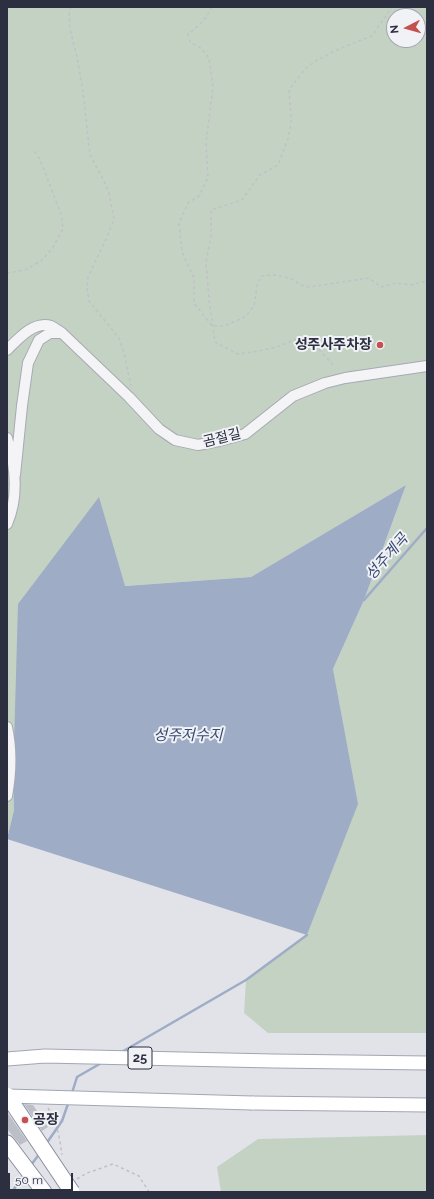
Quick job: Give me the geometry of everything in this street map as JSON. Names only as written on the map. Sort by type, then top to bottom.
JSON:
[{"type":"highway","points":[[7,1096],[74,1186]]},
{"type":"highway","points":[[7,1144],[44,1192]]},
{"type":"main road","name":"25","points":[[7,1059],[45,1056],[427,1063]]},
{"type":"main road","points":[[7,1096],[252,1103],[427,1104]]},
{"type":"street","name":"곰절길","points":[[7,350],[26,331],[40,326],[51,326],[62,333],[134,402],[159,430],[175,440],[198,445],[245,434],[293,396],[325,383],[345,378],[427,366]]},
{"type":"street","points":[[7,524],[12,513],[22,406],[28,363],[39,340],[50,333],[62,333]]},
{"type":"street","points":[[7,438],[15,476]]},
{"type":"street","points":[[7,727],[10,740],[10,780],[7,796]]},
{"type":"path","points":[[71,7],[70,29],[82,85],[90,155],[109,193],[114,219],[88,277],[87,288],[89,300],[119,338],[124,353],[134,402]]},
{"type":"path","points":[[212,7],[208,15],[199,26],[188,34],[190,42],[201,48],[209,58],[213,86],[206,143],[208,177],[198,196],[188,203],[179,223],[182,252],[194,278],[194,303],[212,326]]},
{"type":"path","points":[[333,365],[311,340],[298,338],[277,347],[238,354],[215,342],[206,262],[211,236],[211,210],[242,200],[260,175],[278,165],[288,139],[291,124],[292,115],[289,90],[305,69],[317,60],[341,48],[372,36],[392,7]]},
{"type":"path","points":[[7,273],[25,270],[41,261],[52,249],[63,229],[62,217],[43,167],[39,158],[32,149]]},
{"type":"path","points":[[212,326],[224,326],[245,317],[254,306],[257,286],[261,276],[275,275],[292,279],[301,285],[309,286],[369,278],[381,287],[397,283],[410,285],[427,282]]},
{"type":"path","points":[[47,1106],[55,1119],[60,1141],[62,1161]]},
{"type":"path","points":[[74,1186],[87,1173],[113,1164],[139,1176],[149,1192]]},
{"type":"green space","points":[[7,7],[427,7],[427,1033],[268,1033],[244,1013],[246,980],[307,935],[357,804],[333,669],[364,600],[406,485],[251,577],[124,586],[99,498],[13,780],[14,810],[7,839]]},
{"type":"green space","points":[[427,1135],[427,1192],[221,1192],[217,1167],[258,1139]]},
{"type":"water","name":"성주저수지","points":[[406,485],[364,600],[333,669],[358,804],[307,935],[7,839],[14,810],[13,780],[18,604],[99,497],[125,586],[251,577]]},
{"type":"building","points":[[24,1104],[33,1105],[48,1127],[42,1131]]},
{"type":"building","points":[[7,1112],[27,1141],[20,1145],[7,1129]]},
{"type":"waterway","name":"성주계곡","points":[[364,600],[427,528]]},
{"type":"waterway","points":[[120,1053],[246,980],[307,935]]},
{"type":"waterway","points":[[72,1093],[77,1077],[103,1062]]},
{"type":"waterway","points":[[46,1144],[62,1121],[69,1101]]},
{"type":"waterway","points":[[31,1165],[40,1153]]},
{"type":"waterway","points":[[12,1192],[24,1174]]},
{"type":"place","name":"성주사주차장","points":[[380,345]]},
{"type":"place","name":"공장","points":[[25,1120]]}]
